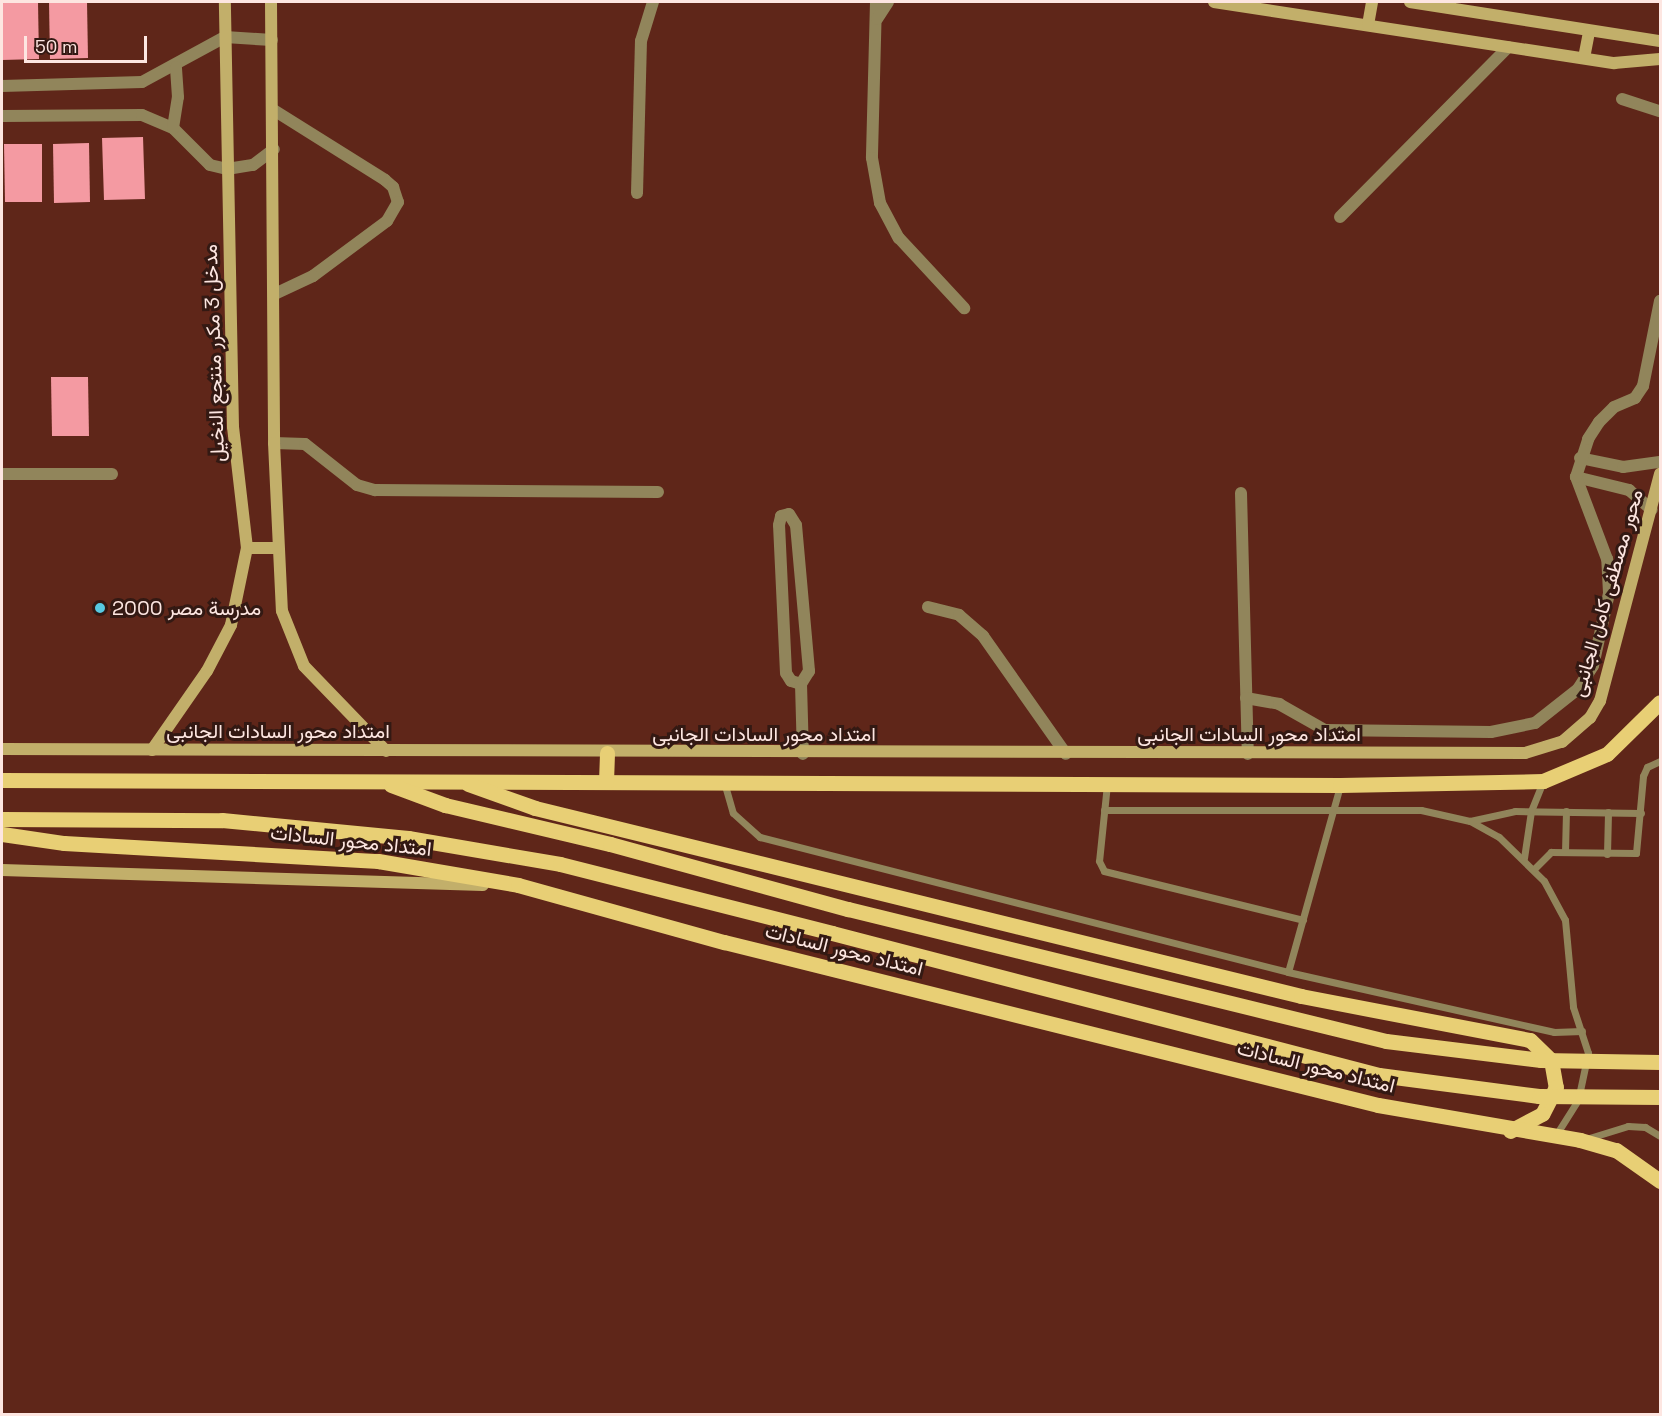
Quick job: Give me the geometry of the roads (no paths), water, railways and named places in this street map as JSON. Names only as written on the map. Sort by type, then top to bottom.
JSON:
[{"type":"main road","points":[[2,780],[1340,785],[1543,781],[1606,754],[1660,702]]},
{"type":"main road","points":[[606,782],[607,753]]},
{"type":"main road","points":[[381,781],[444,805],[610,844],[848,909],[1386,1041],[1541,1060],[1660,1062]]},
{"type":"main road","points":[[462,781],[535,808],[1301,996],[1530,1040],[1551,1060],[1556,1088],[1542,1114],[1510,1131]]},
{"type":"main road","name":"امتداد محور السادات","points":[[2,819],[222,820],[408,838],[560,864],[1379,1076],[1539,1096],[1660,1097]]},
{"type":"main road","name":"امتداد محور السادات","points":[[2,834],[64,843],[378,861],[518,885],[724,942],[1378,1105],[1510,1131],[1580,1140],[1616,1150],[1660,1181]]},
{"type":"street","name":"مدخل 3 مكرر منتجع النخيل","points":[[152,750],[223,642],[238,606],[247,548],[233,427],[225,2]]},
{"type":"street","points":[[271,2],[275,294],[274,443],[277,549],[282,611],[304,666],[386,751]]},
{"type":"street","points":[[637,194],[641,41],[653,2]]},
{"type":"street","points":[[876,2],[872,121],[880,203],[899,238],[964,308]]},
{"type":"street","points":[[877,19],[888,2]]},
{"type":"street","points":[[1214,2],[1614,63],[1660,59]]},
{"type":"street","points":[[1368,25],[1372,2]]},
{"type":"street","points":[[1410,2],[1588,32],[1660,41]]},
{"type":"street","points":[[1584,58],[1588,32]]},
{"type":"street","points":[[2,86],[142,82],[176,67],[225,37],[272,40]]},
{"type":"street","points":[[1340,217],[1508,46]]},
{"type":"street","points":[[173,128],[176,67]]},
{"type":"street","points":[[1622,99],[1660,111]]},
{"type":"street","points":[[272,109],[385,180],[393,187],[398,202],[387,222],[313,276],[275,294]]},
{"type":"street","points":[[2,116],[142,115],[173,128],[210,165],[228,169],[253,165],[274,149]]},
{"type":"street","points":[[1246,698],[1280,704],[1325,730],[1505,732],[1550,714],[1588,677],[1609,593],[1606,559],[1576,477],[1580,458],[1599,422],[1614,407],[1635,398],[1643,386],[1660,301]]},
{"type":"street","points":[[274,443],[305,444],[357,484],[375,490],[658,492]]},
{"type":"street","points":[[1580,458],[1623,467],[1660,462]]},
{"type":"street","points":[[2,474],[112,474]]},
{"type":"street","name":"محور مصطفى كامل الجانبى","points":[[1525,753],[1569,737],[1600,701],[1660,474]]},
{"type":"street","points":[[1576,477],[1620,486],[1652,510]]},
{"type":"street","points":[[1241,493],[1248,754]]},
{"type":"street","points":[[801,684],[791,681],[786,673],[779,525],[784,514],[793,516],[796,525],[809,671],[801,684],[803,754]]},
{"type":"street","points":[[247,548],[277,549]]},
{"type":"street","points":[[928,607],[959,615],[983,636],[1066,754]]},
{"type":"street","name":"امتداد محور السادات الجانبى","points":[[2,748],[803,754],[1525,753]]},
{"type":"street","points":[[2,870],[518,885]]},
{"type":"lane","points":[[1534,869],[1545,855],[1565,852],[1606,854],[1638,851],[1644,771],[1660,761]]},
{"type":"lane","points":[[1524,858],[1531,811],[1543,781]]},
{"type":"lane","points":[[724,782],[733,813],[760,837],[1288,972],[1554,1032],[1582,1031]]},
{"type":"lane","points":[[1107,784],[1099,861],[1108,873],[1303,920]]},
{"type":"lane","points":[[1288,972],[1340,785]]},
{"type":"lane","points":[[1104,810],[1422,810],[1470,821],[1524,858],[1534,869],[1565,920],[1571,991],[1588,1053],[1583,1086],[1554,1137]]},
{"type":"lane","points":[[1470,821],[1531,811],[1641,813]]},
{"type":"lane","points":[[1565,852],[1566,811]]},
{"type":"lane","points":[[1606,854],[1608,812]]},
{"type":"lane","points":[[1580,1140],[1628,1126],[1645,1127],[1660,1136]]},
{"type":"place","name":"مدرسة مصر 2000","points":[[100,608]]}]
